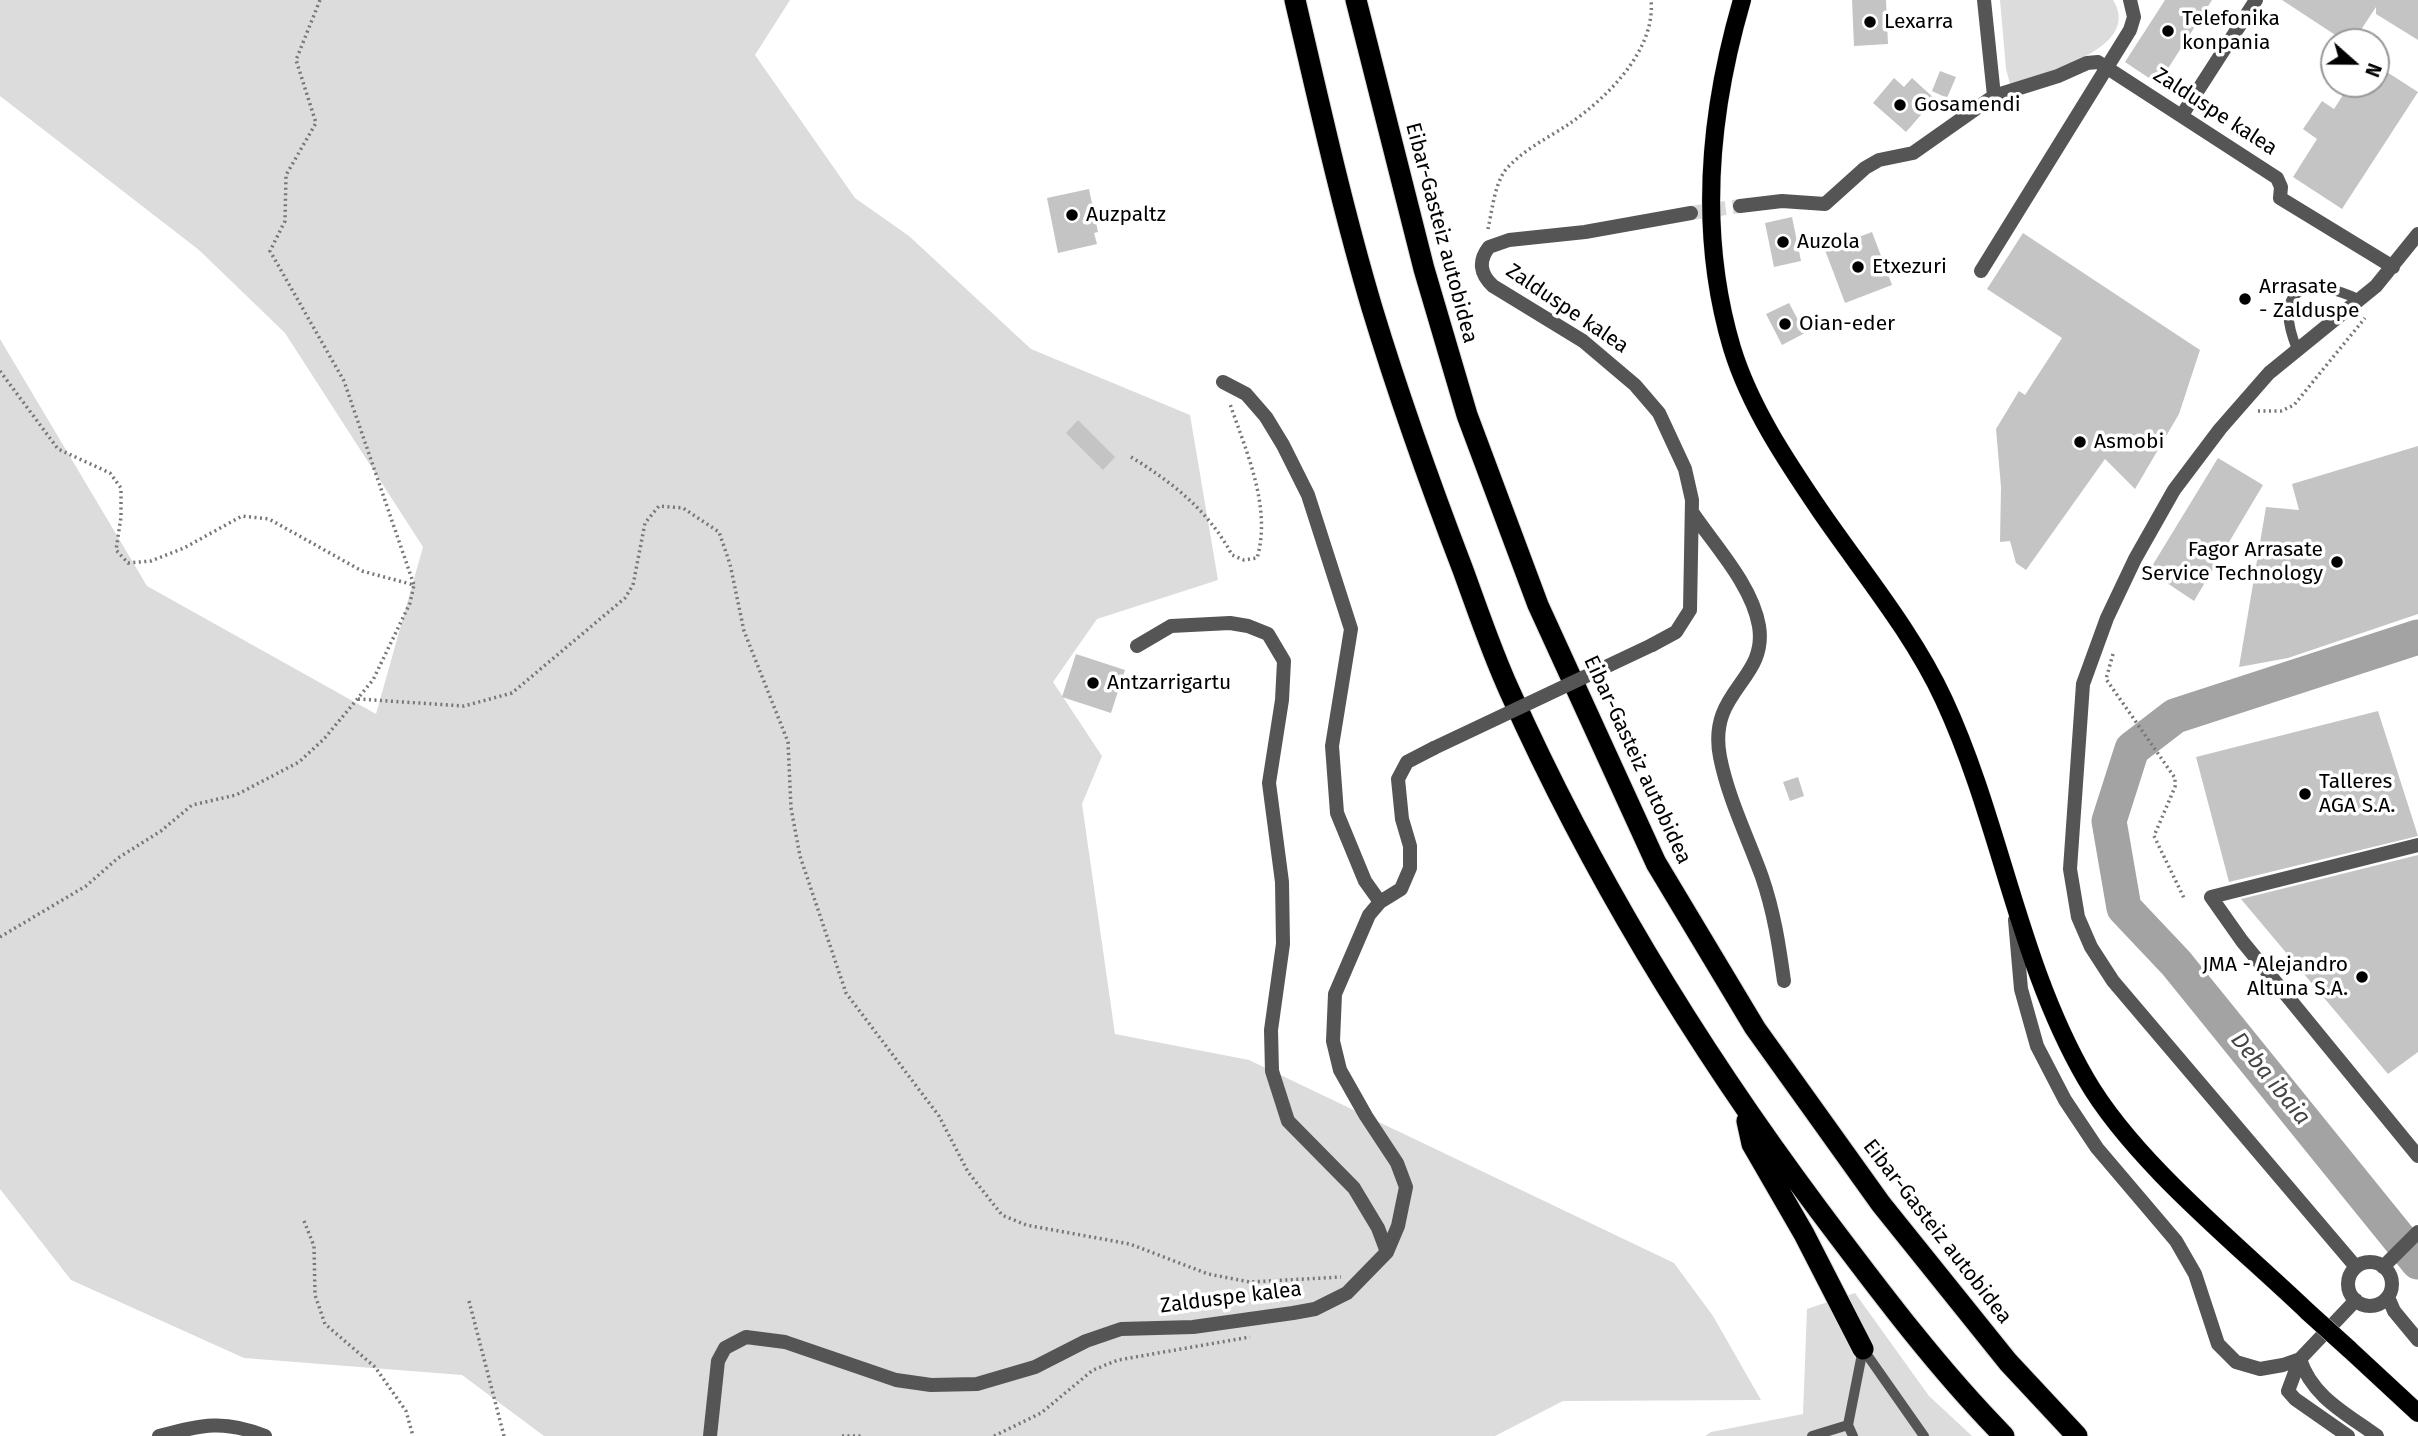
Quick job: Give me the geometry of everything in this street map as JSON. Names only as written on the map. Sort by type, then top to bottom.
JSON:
[{"type":"highway","points":[[1295,0],[1371,304],[1405,412],[1508,689],[1568,816],[1625,922],[1745,1112],[1843,1242],[1978,1409],[2004,1436]]},
{"type":"highway","name":"Eibar-Gasteiz autobidea","points":[[1356,0],[1424,269],[1467,415],[1538,605],[1656,863],[1755,1028],[1881,1204],[2008,1363],[2077,1436]]},
{"type":"highway","points":[[1745,1112],[1752,1144],[1804,1234],[1863,1349]]},
{"type":"main road","points":[[1742,0],[1729,43],[1719,104],[1710,195],[1714,267],[1732,348],[1769,430],[1820,511],[1874,585],[1943,697],[1983,798],[2049,1006],[2088,1083],[2143,1153],[2308,1312],[2418,1413]]},
{"type":"street","points":[[1984,0],[1994,96]]},
{"type":"street","points":[[1981,271],[2130,30],[2134,17],[2130,0]]},
{"type":"street","points":[[2182,116],[2256,0]]},
{"type":"street","points":[[1740,206],[1782,201],[1825,204],[1865,168],[1879,160],[1913,153],[1994,96],[2058,76],[2087,63],[2107,66]]},
{"type":"street","name":"Zalduspe kalea","points":[[2107,66],[2277,178],[2281,187],[2280,198],[2393,267]]},
{"type":"street","name":"Zalduspe kalea","points":[[710,1436],[718,1361],[725,1348],[746,1337],[785,1342],[896,1380],[931,1385],[976,1384],[1035,1367],[1086,1341],[1121,1329],[1193,1327],[1315,1310],[1348,1293],[1387,1252],[1402,1209],[1404,1176],[1340,1070],[1333,1041],[1332,1019],[1335,994],[1369,915],[1380,902],[1401,890],[1410,868],[1398,779],[1407,762],[1676,632],[1690,610],[1692,511],[1685,469],[1649,400],[1622,372],[1583,341],[1489,283],[1481,266],[1483,255],[1491,246],[1509,240],[1585,232],[1691,213]]},
{"type":"street","points":[[2356,1268],[2113,981],[2091,947],[2078,917],[2070,869],[2083,684],[2107,618],[2135,559],[2174,490],[2220,429],[2269,373],[2297,349],[2366,304],[2418,234]]},
{"type":"street","points":[[1223,383],[1246,394],[1266,417],[1283,445],[1308,495],[1348,617],[1351,629],[1350,654],[1332,746],[1337,813],[1365,881],[1380,902]]},
{"type":"street","points":[[1692,511],[1745,590],[1759,625],[1759,653],[1749,672],[1727,700],[1717,727],[1720,758],[1777,927],[1784,981]]},
{"type":"street","points":[[1137,646],[1171,626],[1230,623],[1248,626],[1268,634],[1284,661],[1282,700],[1269,783],[1282,882],[1283,944],[1271,1030],[1272,1071],[1288,1121],[1354,1188],[1378,1228],[1387,1252]]},
{"type":"street","points":[[2418,845],[2211,897],[2242,941],[2418,1156]]},
{"type":"street","points":[[2014,900],[2021,989],[2037,1046],[2065,1100],[2097,1148],[2176,1241],[2194,1274],[2218,1344],[2236,1362],[2260,1368],[2300,1359]]},
{"type":"street","points":[[2388,1297],[2373,1306],[2356,1300],[2348,1284],[2356,1268],[2369,1262],[2388,1262],[2418,1232]]},
{"type":"street","points":[[2388,1262],[2392,1284],[2388,1297],[2394,1311],[2418,1340]]},
{"type":"street","points":[[2348,1436],[2295,1399],[2288,1391],[2300,1359],[2356,1300]]},
{"type":"street","points":[[2300,1359],[2306,1377],[2322,1396],[2377,1436]]},
{"type":"street","points":[[159,1436],[220,1423],[240,1426],[265,1436]]},
{"type":"lane","points":[[2297,349],[2287,319],[2292,298],[2307,287],[2335,288],[2366,304]]},
{"type":"lane","points":[[1853,1436],[1848,1425],[1863,1349]]},
{"type":"lane","points":[[1863,1349],[1924,1436]]},
{"type":"lane","points":[[1812,1436],[1848,1425]]},
{"type":"path","points":[[0,936],[86,886],[118,858],[161,831],[192,805],[236,795],[299,762],[324,739],[358,699],[378,670],[410,603],[414,585],[344,381],[270,251],[285,221],[286,175],[316,123],[296,60],[320,0]]},
{"type":"path","points":[[1491,246],[1488,233],[1492,210],[1504,173],[1516,160],[1595,103],[1628,68],[1648,32],[1653,14],[1651,0]]},
{"type":"path","points":[[2249,411],[2281,411],[2294,405],[2366,304]]},
{"type":"path","points":[[0,372],[58,449],[110,473],[121,488],[121,517],[116,550],[128,563],[151,561],[173,552],[242,516],[269,519],[362,571],[414,585]]},
{"type":"path","points":[[1131,457],[1175,484],[1221,534],[1232,555],[1244,560],[1257,558],[1262,541],[1262,519],[1253,478],[1223,383]]},
{"type":"path","points":[[358,699],[464,706],[512,692],[625,598],[633,585],[645,523],[659,506],[683,508],[701,518],[719,532],[730,564],[744,631],[788,742],[791,808],[800,856],[846,993],[939,1116],[968,1172],[1002,1215],[1026,1225],[1130,1244],[1208,1274],[1250,1282],[1319,1276],[1361,1278]]},
{"type":"path","points":[[2116,644],[2106,679],[2175,778],[2175,787],[2154,836],[2185,900]]},
{"type":"path","points":[[304,1221],[313,1246],[315,1295],[325,1324],[375,1367],[406,1411],[413,1436]]},
{"type":"path","points":[[469,1301],[504,1436]]},
{"type":"path","points":[[994,1436],[1041,1413],[1093,1370],[1118,1360],[1243,1340],[1254,1335]]},
{"type":"path","points":[[842,1436],[861,1436]]},
{"type":"shaded area","points":[[0,0],[790,0],[755,55],[855,198],[909,236],[1031,349],[1190,415],[1218,580],[1097,619],[1053,682],[1102,756],[1082,804],[1115,1034],[1249,1060],[1674,1263],[1713,1316],[1761,1400],[1563,1401],[1495,1436],[544,1436],[462,1375],[244,1358],[71,1280],[0,1189],[0,339],[147,586],[376,714],[423,547],[285,333],[199,250],[0,96]]},
{"type":"shaded area","points":[[2000,0],[2113,0],[2119,17],[2114,32],[2085,57],[2044,74],[2010,84],[2006,69]]},
{"type":"shaded area","points":[[1855,1293],[1929,1396],[1972,1436],[1705,1436],[1711,1432],[1803,1414],[1807,1309]]},
{"type":"building","name":"Lexarra","points":[[1852,0],[1886,0],[1888,44],[1854,46]]},
{"type":"building","name":"Telefonika konpania","points":[[2165,0],[2212,0],[2158,84],[2125,62]]},
{"type":"building","points":[[2282,0],[2418,0],[2418,40],[2376,14],[2376,7],[2362,28],[2325,28]]},
{"type":"building","points":[[1940,71],[1956,77],[1947,98],[1932,91]]},
{"type":"building","points":[[2390,74],[2418,92],[2342,209],[2293,177],[2317,139],[2303,129],[2322,101],[2334,109],[2341,98],[2390,98]]},
{"type":"building","name":"Gosamendi","points":[[1894,78],[1904,87],[1912,78],[1935,99],[1906,132],[1873,103]]},
{"type":"building","name":"Auzpaltz","points":[[1089,189],[1098,232],[1094,233],[1097,244],[1058,253],[1047,198]]},
{"type":"building","name":"Auzola","points":[[1792,217],[1801,261],[1774,267],[1765,223]]},
{"type":"building","name":"Etxezuri","points":[[1872,232],[1892,285],[1845,303],[1825,250]]},
{"type":"building","points":[[2023,233],[2200,350],[2179,414],[2135,489],[2105,459],[2026,570],[2016,563],[2010,541],[2000,542],[2001,487],[1996,429],[2019,391],[2025,395],[2062,338],[1987,289]]},
{"type":"building","name":"Oian-eder","points":[[1789,303],[1805,333],[1782,345],[1766,314]]},
{"type":"building","points":[[1078,420],[1115,457],[1103,470],[1066,433]]},
{"type":"building","name":"Fagor Arrasate Service Technology","points":[[2418,446],[2418,614],[2288,658],[2239,667],[2266,507],[2299,510],[2292,484]]},
{"type":"building","points":[[2218,458],[2263,485],[2194,601],[2149,571]]},
{"type":"building","name":"Antzarrigartu","points":[[1076,654],[1125,670],[1111,713],[1062,697]]},
{"type":"building","name":"Talleres AGA S.A.","points":[[2378,711],[2418,836],[2229,882],[2196,757]]},
{"type":"building","points":[[1798,777],[1804,796],[1790,801],[1783,782]]},
{"type":"building","name":"JMA - Alejandro Altuna S.A.","points":[[2418,855],[2418,1052],[2388,1074],[2241,899]]},
{"type":"waterway","name":"Deba ibaia","points":[[2418,637],[2175,716],[2132,749],[2109,821],[2124,908],[2176,963],[2418,1262]]},
{"type":"tunnel","points":[[1691,213],[1740,206]]},
{"type":"place","name":"Lexarra","points":[[1870,22]]},
{"type":"place","name":"Telefonika konpania","points":[[2168,31]]},
{"type":"place","name":"Gosamendi","points":[[1900,105]]},
{"type":"place","name":"Auzpaltz","points":[[1072,215]]},
{"type":"place","name":"Auzola","points":[[1783,242]]},
{"type":"place","name":"Etxezuri","points":[[1858,267]]},
{"type":"place","name":"Arrasate - Zalduspe","points":[[2245,299]]},
{"type":"place","name":"Oian-eder","points":[[1785,324]]},
{"type":"place","name":"Asmobi","points":[[2080,442]]},
{"type":"place","name":"Fagor Arrasate Service Technology","points":[[2337,562]]},
{"type":"place","name":"Antzarrigartu","points":[[1093,683]]},
{"type":"place","name":"Talleres AGA S.A.","points":[[2305,794]]},
{"type":"place","name":"JMA - Alejandro Altuna S.A.","points":[[2362,977]]}]
